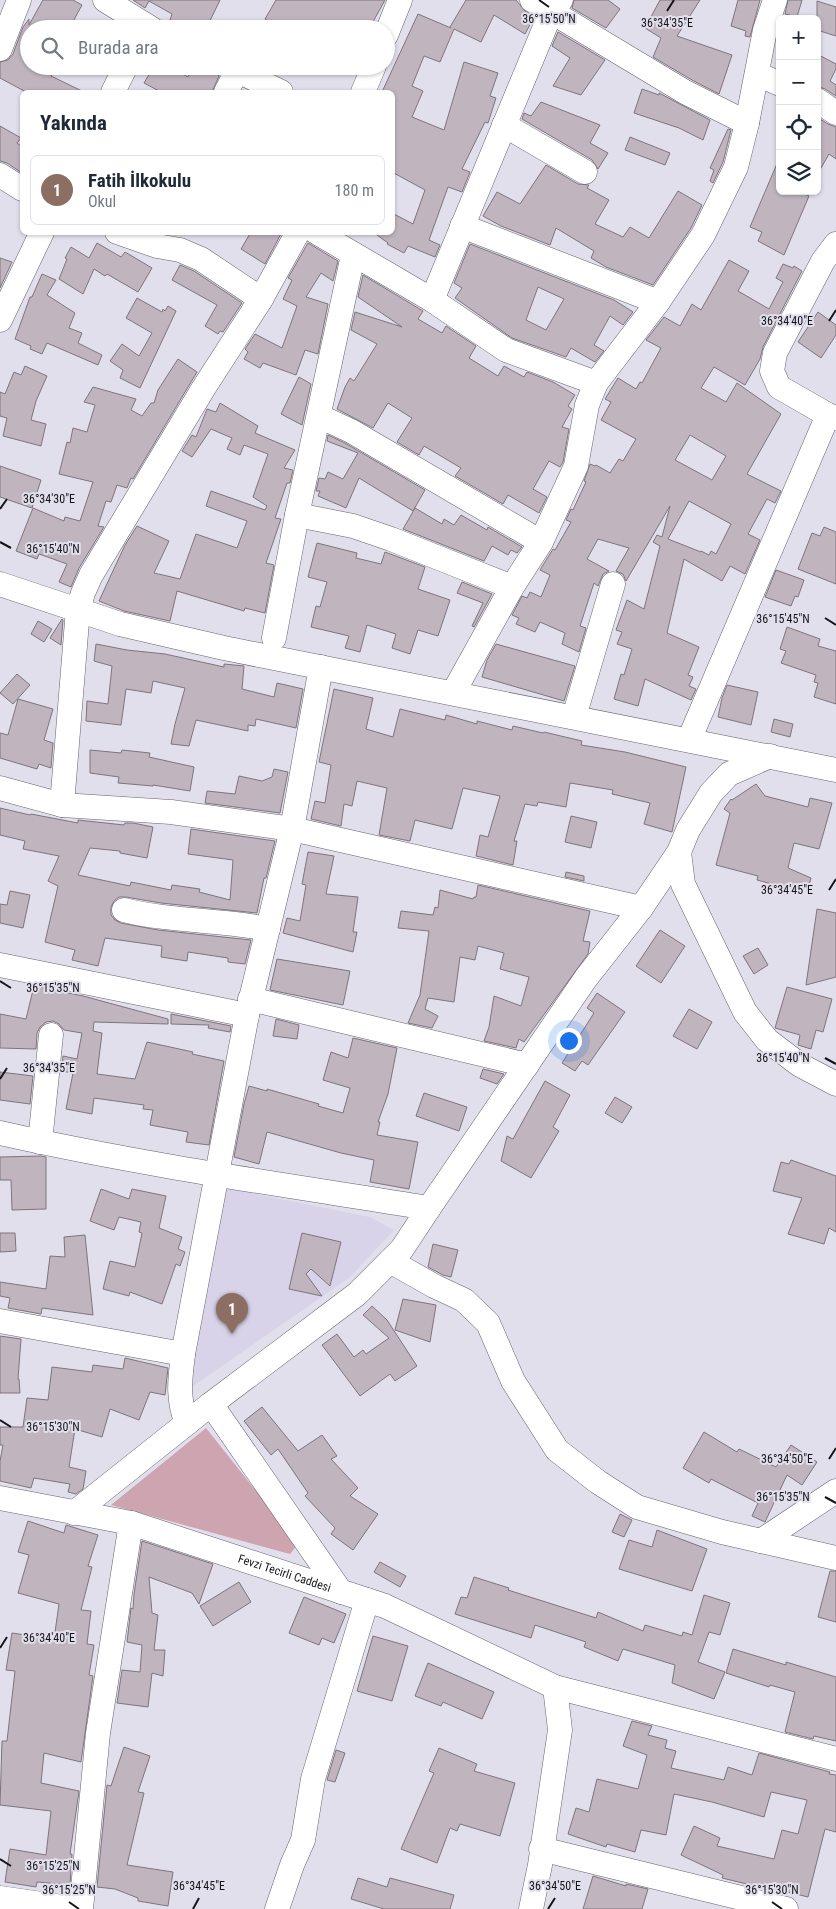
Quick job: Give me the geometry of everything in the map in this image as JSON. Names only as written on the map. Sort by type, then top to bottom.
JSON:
[{"type":"street","points":[[0,49],[19,0]]},
{"type":"street","points":[[105,0],[135,20]]},
{"type":"street","points":[[392,20],[400,0]]},
{"type":"street","points":[[452,693],[512,587],[541,542],[576,466],[587,405],[596,383],[658,302],[703,235],[736,167],[747,123],[765,30],[774,0]]},
{"type":"street","points":[[432,300],[504,125],[548,4],[628,59],[685,92],[747,123]]},
{"type":"street","points":[[757,74],[776,82]]},
{"type":"street","points":[[114,90],[122,75]]},
{"type":"street","points":[[227,90],[230,75]]},
{"type":"street","points":[[245,75],[277,90]]},
{"type":"street","points":[[364,90],[370,75]]},
{"type":"street","points":[[821,103],[836,113]]},
{"type":"street","points":[[504,125],[585,172]]},
{"type":"street","points":[[0,175],[20,188]]},
{"type":"street","points":[[462,226],[658,302]]},
{"type":"street","points":[[0,320],[41,235]]},
{"type":"street","points":[[135,235],[160,239],[201,259],[260,299]]},
{"type":"street","points":[[62,805],[78,609],[83,593],[91,575],[203,389],[260,299],[296,235]]},
{"type":"street","points":[[321,235],[432,300],[506,350],[596,383]]},
{"type":"street","points":[[689,740],[832,417],[779,387],[772,371],[775,353],[823,261],[836,244]]},
{"type":"street","points":[[274,638],[297,514],[354,255]]},
{"type":"street","points":[[319,416],[351,431],[541,542]]},
{"type":"street","points":[[297,514],[353,526],[512,587]]},
{"type":"street","points":[[574,717],[613,584]]},
{"type":"street","points":[[1,588],[78,609],[120,624],[224,648],[836,770]]},
{"type":"street","points":[[186,1423],[180,1406],[179,1389],[183,1354],[248,1007],[292,829],[321,668]]},
{"type":"street","points":[[74,1513],[186,1423],[357,1294],[402,1249],[428,1208],[586,978],[641,908],[679,852],[688,830],[710,793],[729,774],[770,756]]},
{"type":"street","points":[[0,788],[62,805],[171,812],[292,829],[641,908]]},
{"type":"street","points":[[679,852],[683,884],[745,1012],[767,1040],[800,1065],[836,1084]]},
{"type":"street","points":[[124,910],[181,919],[240,923],[268,929]]},
{"type":"street","points":[[0,966],[248,1007],[527,1065]]},
{"type":"street","points":[[40,1142],[51,1034]]},
{"type":"street","points":[[0,1133],[72,1149],[217,1175],[428,1208]]},
{"type":"street","points":[[390,1261],[434,1286],[464,1300],[488,1323],[513,1381],[557,1450],[598,1482],[637,1507],[761,1541],[836,1558]]},
{"type":"street","points":[[0,1321],[183,1354]]},
{"type":"street","points":[[211,1404],[340,1592]]},
{"type":"street","points":[[761,1541],[836,1491]]},
{"type":"street","name":"Fevzi Tecirli Caddesi","points":[[0,1498],[131,1523],[385,1606],[555,1687],[836,1759]]},
{"type":"street","points":[[80,1909],[98,1733],[131,1523]]},
{"type":"street","points":[[278,1909],[292,1864],[303,1840],[313,1779],[367,1600]]},
{"type":"street","points":[[531,1909],[560,1730],[555,1687]]},
{"type":"street","points":[[542,1849],[786,1909]]},
{"type":"street","points":[[0,1898],[76,1909]]},
{"type":"shaded area","points":[[221,1187],[370,1217],[394,1230],[349,1278],[186,1391]]},
{"type":"shaded area","points":[[206,1428],[298,1544],[290,1554],[111,1505]]},
{"type":"building","points":[[43,0],[73,0],[82,5],[74,20],[32,20]]},
{"type":"building","points":[[133,0],[220,0],[210,20],[170,20],[172,14],[149,1],[145,8]]},
{"type":"building","points":[[276,0],[385,0],[374,20],[265,19]]},
{"type":"building","points":[[466,0],[516,0],[525,11],[534,17],[525,34],[494,15],[481,42],[454,29],[440,62],[424,56],[412,86],[423,91],[412,117],[444,130],[464,62],[498,73],[490,96],[496,98],[488,123],[485,122],[462,169],[470,172],[462,192],[448,187],[429,240],[440,245],[435,257],[408,246],[404,253],[387,244],[377,235],[395,235],[395,215],[413,224],[425,190],[395,174],[395,90],[383,90],[390,75],[395,75],[395,64],[418,14],[450,27]]},
{"type":"building","points":[[574,0],[608,0],[620,9],[606,28],[572,8]]},
{"type":"building","points":[[660,0],[700,0],[677,36],[732,55],[719,94],[653,57],[661,38],[645,28]]},
{"type":"building","points":[[738,0],[760,0],[750,37],[745,36],[746,31],[731,26]]},
{"type":"building","points":[[788,0],[802,0],[798,15],[785,14]]},
{"type":"building","points":[[817,1],[836,7],[836,36],[821,31],[821,15],[817,15]]},
{"type":"building","points":[[558,32],[605,60],[581,95],[553,86],[570,58],[552,46]]},
{"type":"building","points":[[20,35],[20,75],[52,75],[80,90],[22,90],[0,78],[0,62],[8,60],[13,54]]},
{"type":"building","points":[[821,56],[836,64],[836,69],[830,81],[836,85],[836,96],[821,88]]},
{"type":"building","points":[[149,75],[219,76],[213,90],[157,90],[144,83]]},
{"type":"building","points":[[642,89],[659,95],[659,93],[710,120],[703,140],[679,128],[634,113]]},
{"type":"building","points":[[541,102],[600,125],[590,143],[608,153],[598,169],[592,160],[522,119],[524,113],[531,116]]},
{"type":"building","points":[[821,120],[836,127],[836,159],[829,154],[821,168]]},
{"type":"building","points":[[0,126],[20,137],[17,143],[20,145],[20,172],[7,163],[0,161]]},
{"type":"building","points":[[728,129],[731,130],[723,162],[713,183],[710,181],[714,170],[710,168]]},
{"type":"building","points":[[630,137],[670,153],[665,165],[625,150]]},
{"type":"building","points":[[546,165],[578,184],[589,185],[587,188],[609,200],[595,224],[623,237],[630,227],[649,238],[678,191],[702,205],[691,228],[653,285],[606,267],[591,258],[594,251],[556,228],[550,245],[501,226],[483,216],[497,192],[520,204]]},
{"type":"building","points":[[776,166],[776,195],[809,196],[784,255],[758,241],[762,232],[750,227]]},
{"type":"building","points":[[249,235],[280,235],[265,264],[241,249]]},
{"type":"building","points":[[97,243],[121,257],[125,252],[152,268],[138,292],[107,274],[105,276],[94,269],[83,294],[59,279],[67,259],[65,258],[71,247],[89,258]]},
{"type":"building","points":[[308,243],[338,261],[333,281],[321,273],[306,297],[328,304],[318,354],[305,350],[296,375],[263,363],[260,368],[244,359],[248,352],[245,349],[255,334],[282,348],[297,306],[283,299],[292,280],[288,278]]},
{"type":"building","points":[[470,244],[614,300],[633,312],[623,325],[610,316],[594,345],[604,351],[595,362],[571,348],[566,357],[512,338],[455,298],[462,288],[454,283]],"holes":[[[538,287],[564,299],[546,330],[526,320]]]},
{"type":"building","points":[[0,258],[12,262],[0,288]]},
{"type":"building","points":[[729,260],[749,271],[738,291],[769,309],[783,282],[776,278],[783,264],[793,268],[794,266],[802,271],[763,347],[760,359],[745,385],[714,367],[701,388],[726,402],[737,383],[781,414],[747,474],[781,491],[775,503],[767,499],[748,534],[760,540],[745,574],[730,566],[722,581],[684,559],[667,633],[699,647],[688,675],[693,677],[689,686],[696,689],[691,700],[645,679],[638,706],[614,699],[621,674],[624,675],[632,649],[617,644],[622,632],[616,630],[627,600],[644,609],[660,546],[653,542],[657,535],[662,537],[670,506],[626,581],[623,574],[616,571],[629,548],[598,539],[587,559],[609,571],[603,574],[598,586],[594,583],[580,626],[586,628],[579,652],[562,644],[565,633],[540,622],[535,632],[516,624],[519,618],[512,615],[522,596],[527,598],[530,592],[541,597],[550,575],[540,570],[553,549],[555,550],[571,522],[566,520],[571,509],[573,510],[586,482],[584,481],[590,464],[596,465],[610,473],[619,459],[623,461],[636,439],[601,420],[611,402],[605,399],[618,378],[636,389],[640,382],[642,383],[661,348],[646,340],[664,317],[680,326],[692,304],[701,310]],"holes":[[[690,435],[726,456],[712,480],[675,460]],[[689,501],[731,524],[716,554],[711,551],[709,555],[668,539]]]},
{"type":"building","points":[[180,265],[194,271],[242,303],[223,332],[220,331],[218,334],[205,326],[217,305],[172,280]]},
{"type":"building","points":[[42,274],[56,280],[47,295],[75,313],[69,328],[82,333],[78,343],[102,355],[98,365],[47,343],[42,354],[30,349],[31,346],[15,339],[30,297],[32,297]]},
{"type":"building","points":[[363,275],[423,311],[418,319],[442,333],[446,326],[476,346],[469,358],[498,376],[504,366],[524,377],[527,372],[553,382],[575,395],[568,406],[572,409],[562,427],[569,429],[563,462],[560,467],[549,461],[533,489],[547,497],[539,513],[508,495],[503,504],[455,476],[461,468],[424,446],[419,455],[397,442],[412,418],[388,403],[373,428],[337,409],[350,378],[354,381],[377,344],[351,330],[355,312],[402,327],[358,297]]},
{"type":"building","points":[[137,298],[162,312],[168,306],[176,311],[140,388],[120,378],[123,370],[110,361],[122,344],[139,356],[152,333],[126,318]]},
{"type":"building","points":[[818,312],[836,325],[836,335],[821,358],[798,342]]},
{"type":"building","points":[[178,359],[197,372],[133,479],[131,478],[127,488],[117,485],[111,502],[106,501],[98,526],[104,527],[79,568],[71,587],[59,582],[67,564],[39,554],[37,559],[16,551],[33,508],[64,521],[65,517],[80,521],[93,482],[59,474],[67,442],[70,443],[73,428],[87,432],[95,405],[84,402],[93,387],[136,399],[131,410],[142,416],[151,403],[154,403],[158,390]]},
{"type":"building","points":[[25,366],[47,376],[36,401],[31,420],[46,424],[41,446],[3,436],[7,418],[0,416],[0,392],[5,394],[14,372],[21,375]]},
{"type":"building","points":[[299,377],[311,384],[302,425],[281,414]]},
{"type":"building","points":[[220,403],[258,426],[255,433],[295,450],[284,468],[293,470],[290,483],[287,483],[275,518],[281,519],[266,563],[274,565],[265,613],[245,608],[244,611],[177,591],[170,621],[124,611],[99,601],[125,545],[137,526],[169,541],[154,573],[180,579],[196,534],[237,548],[247,521],[206,506],[211,491],[265,510],[267,506],[253,497],[268,454],[244,445],[240,455],[227,449],[232,438],[211,429],[192,457],[182,451],[192,435],[196,437],[207,409],[216,412]]},
{"type":"building","points":[[328,435],[425,490],[413,511],[359,478],[346,508],[318,496],[320,491],[316,491],[319,478],[325,479],[328,472],[343,479],[358,453],[327,441]]},
{"type":"building","points":[[0,466],[41,480],[32,508],[0,497]]},
{"type":"building","points":[[415,508],[442,524],[444,519],[454,525],[461,515],[487,530],[488,527],[522,547],[517,553],[511,550],[508,555],[492,546],[484,561],[403,529]]},
{"type":"building","points":[[824,527],[836,532],[836,584],[798,569],[812,533],[820,536]]},
{"type":"building","points":[[317,543],[357,553],[356,558],[381,564],[385,552],[425,567],[418,589],[450,600],[438,636],[418,630],[410,654],[392,648],[396,634],[367,625],[360,652],[345,648],[349,636],[311,627],[316,606],[320,607],[327,582],[308,577]]},
{"type":"building","points":[[776,570],[804,580],[798,597],[795,596],[791,606],[765,597]]},
{"type":"building","points":[[462,582],[492,594],[474,627],[472,626],[483,603],[457,593]]},
{"type":"building","points":[[63,620],[61,645],[50,638]]},
{"type":"building","points":[[38,621],[52,629],[44,642],[31,634]]},
{"type":"building","points":[[787,627],[820,639],[818,646],[836,651],[836,704],[814,697],[818,683],[814,682],[816,675],[781,663],[786,651],[780,649]]},
{"type":"building","points":[[96,644],[165,654],[224,667],[224,664],[244,666],[242,689],[274,697],[277,683],[303,689],[296,728],[256,719],[255,726],[248,725],[248,731],[196,720],[189,746],[171,744],[185,688],[153,681],[151,693],[126,689],[121,725],[86,721],[87,701],[108,704],[112,666],[94,661]]},
{"type":"building","points":[[496,644],[575,666],[564,701],[482,677],[487,660]]},
{"type":"building","points":[[17,674],[30,685],[13,704],[0,693]]},
{"type":"building","points":[[727,685],[758,692],[751,725],[718,717]]},
{"type":"building","points":[[334,689],[373,698],[366,729],[393,737],[400,709],[445,720],[446,715],[477,724],[477,721],[512,730],[513,726],[544,732],[582,741],[581,745],[625,752],[686,767],[672,832],[644,824],[650,803],[612,794],[613,790],[570,783],[566,807],[538,802],[537,806],[525,804],[514,841],[517,841],[513,865],[476,856],[480,835],[488,837],[500,796],[463,788],[452,829],[415,820],[410,841],[379,835],[387,788],[357,781],[352,806],[344,804],[341,826],[311,819],[315,801],[325,803],[331,765],[319,762]]},
{"type":"building","points":[[18,699],[53,709],[44,740],[53,743],[51,768],[39,764],[37,769],[0,758],[0,733],[8,735]]},
{"type":"building","points":[[774,719],[793,724],[790,737],[771,732]]},
{"type":"building","points":[[90,750],[121,753],[122,750],[150,753],[149,757],[194,767],[190,791],[153,785],[118,783],[119,777],[90,773]]},
{"type":"building","points":[[274,769],[288,772],[280,813],[205,803],[207,791],[235,794],[239,776],[262,781],[272,777]]},
{"type":"building","points":[[756,784],[765,796],[808,807],[810,798],[832,803],[819,849],[794,843],[788,868],[811,878],[808,889],[788,884],[787,888],[757,880],[758,876],[716,865],[730,813],[724,809],[731,799]]},
{"type":"building","points":[[0,808],[78,823],[78,820],[124,825],[125,823],[133,823],[153,827],[147,858],[120,853],[120,851],[90,848],[78,875],[130,886],[131,882],[171,890],[172,885],[200,889],[199,892],[230,900],[233,860],[188,854],[191,829],[275,841],[266,878],[264,878],[257,913],[161,903],[126,897],[119,897],[111,907],[111,915],[121,923],[158,930],[251,940],[245,964],[228,962],[228,958],[188,952],[187,961],[161,957],[162,946],[105,938],[98,966],[72,960],[75,950],[45,942],[58,886],[48,881],[59,856],[23,849],[25,841],[0,835]]},
{"type":"building","points":[[571,816],[597,822],[591,848],[565,842]]},
{"type":"building","points":[[308,852],[334,856],[326,894],[358,897],[353,932],[357,932],[353,952],[283,933],[287,918],[300,921],[306,885],[302,884]]},
{"type":"building","points":[[566,872],[584,876],[584,881],[565,877]]},
{"type":"building","points":[[478,885],[590,911],[583,941],[590,942],[588,954],[524,1042],[519,1039],[516,1048],[484,1041],[489,1027],[494,996],[521,1006],[529,977],[500,969],[504,953],[478,946],[475,960],[460,957],[454,1002],[428,998],[425,1009],[438,1016],[432,1028],[408,1023],[420,995],[429,931],[398,928],[401,911],[433,915],[435,907],[438,908],[440,890],[473,899],[476,897]]},
{"type":"building","points":[[10,891],[30,895],[23,928],[0,923],[0,904],[7,905]]},
{"type":"building","points":[[817,909],[836,913],[836,977],[806,985]]},
{"type":"building","points":[[660,930],[685,946],[661,983],[636,966]]},
{"type":"building","points":[[758,948],[768,965],[754,974],[743,956]]},
{"type":"building","points":[[277,959],[350,971],[343,1005],[270,990]]},
{"type":"building","points":[[34,986],[83,996],[168,1019],[168,1024],[94,1022],[93,1031],[102,1033],[97,1074],[135,1079],[147,1042],[224,1061],[209,1145],[186,1142],[188,1132],[150,1125],[153,1110],[143,1109],[144,1105],[94,1098],[92,1114],[66,1109],[73,1073],[61,1071],[63,1056],[77,1059],[82,1033],[64,1030],[53,1021],[46,1022],[37,1033],[36,1049],[0,1048],[0,1014],[26,1019]]},
{"type":"building","points":[[787,987],[832,999],[823,1032],[816,1030],[811,1049],[798,1045],[800,1035],[775,1028]]},
{"type":"building","points":[[597,993],[625,1012],[588,1065],[582,1061],[575,1071],[562,1063],[594,1013],[587,1008]]},
{"type":"building","points":[[689,1009],[712,1022],[697,1049],[673,1036]]},
{"type":"building","points":[[171,1014],[231,1026],[230,1032],[208,1028],[209,1025],[171,1024]]},
{"type":"building","points":[[276,1019],[299,1025],[297,1039],[273,1036]]},
{"type":"building","points":[[353,1038],[397,1048],[388,1094],[378,1122],[380,1122],[377,1135],[418,1142],[409,1189],[370,1182],[374,1160],[341,1153],[267,1132],[259,1164],[234,1157],[249,1086],[267,1091],[267,1089],[343,1113],[350,1088],[323,1080],[331,1052],[348,1058]]},
{"type":"building","points":[[483,1069],[504,1074],[497,1084],[480,1078]]},
{"type":"building","points":[[0,1072],[33,1076],[30,1104],[0,1100]]},
{"type":"building","points":[[545,1081],[570,1095],[553,1127],[559,1131],[531,1178],[501,1161],[507,1136],[513,1139]]},
{"type":"building","points":[[424,1093],[467,1107],[459,1131],[416,1116]]},
{"type":"building","points":[[615,1097],[632,1107],[622,1123],[605,1113]]},
{"type":"building","points":[[0,1157],[46,1157],[46,1209],[12,1210],[11,1180],[0,1180]]},
{"type":"building","points":[[791,1160],[836,1176],[836,1232],[829,1228],[824,1244],[788,1234],[802,1198],[773,1191],[781,1162],[789,1164]]},
{"type":"building","points":[[101,1189],[129,1199],[132,1189],[166,1196],[159,1228],[182,1237],[178,1249],[185,1252],[180,1266],[176,1264],[162,1304],[130,1292],[129,1296],[103,1289],[110,1261],[135,1267],[142,1233],[139,1232],[141,1222],[119,1217],[114,1230],[90,1221]]},
{"type":"building","points":[[0,1233],[15,1233],[16,1251],[0,1252]]},
{"type":"building","points":[[302,1233],[341,1242],[330,1286],[311,1269],[306,1274],[322,1296],[289,1289]]},
{"type":"building","points":[[85,1235],[93,1315],[42,1308],[41,1314],[8,1308],[10,1298],[0,1296],[0,1282],[46,1289],[50,1256],[65,1257],[64,1237]]},
{"type":"building","points":[[433,1244],[458,1250],[451,1277],[428,1267]]},
{"type":"building","points":[[403,1299],[436,1305],[430,1342],[395,1330]]},
{"type":"building","points":[[372,1306],[387,1320],[417,1366],[395,1381],[390,1374],[360,1396],[322,1345],[337,1334],[354,1357],[363,1350],[366,1354],[389,1338],[363,1315]]},
{"type":"building","points":[[0,1336],[21,1339],[18,1379],[20,1393],[0,1393]]},
{"type":"building","points":[[125,1358],[168,1368],[165,1395],[150,1392],[139,1420],[110,1409],[102,1437],[75,1429],[69,1467],[86,1471],[83,1489],[76,1494],[68,1492],[70,1484],[34,1478],[31,1488],[0,1481],[0,1461],[3,1445],[0,1445],[0,1427],[23,1427],[27,1398],[48,1400],[52,1367],[92,1372],[93,1365],[123,1369]]},
{"type":"building","points":[[262,1407],[298,1451],[322,1435],[337,1456],[331,1459],[358,1488],[350,1496],[378,1514],[353,1550],[331,1534],[335,1528],[305,1496],[308,1493],[278,1449],[271,1455],[244,1421]]},
{"type":"building","points":[[704,1432],[737,1452],[739,1449],[776,1467],[791,1445],[817,1462],[802,1485],[787,1475],[765,1522],[752,1516],[758,1503],[711,1479],[709,1483],[683,1468]]},
{"type":"building","points":[[620,1514],[632,1520],[624,1537],[612,1532]]},
{"type":"building","points":[[28,1521],[64,1533],[66,1525],[98,1535],[88,1566],[92,1567],[81,1610],[91,1611],[87,1644],[94,1645],[89,1675],[93,1676],[81,1762],[44,1753],[41,1783],[79,1791],[70,1854],[72,1854],[70,1885],[37,1882],[36,1887],[5,1882],[10,1849],[46,1855],[51,1811],[0,1805],[2,1741],[7,1741],[15,1671],[6,1670],[12,1633],[54,1639],[59,1604],[18,1593],[29,1555],[18,1552]]},
{"type":"building","points":[[657,1530],[707,1549],[692,1591],[619,1569],[629,1540],[652,1547]]},
{"type":"building","points":[[142,1541],[213,1564],[199,1604],[192,1593],[149,1577],[152,1613],[158,1615],[154,1650],[165,1650],[163,1676],[152,1673],[148,1707],[117,1703],[122,1670],[140,1672],[142,1645],[127,1642]]},
{"type":"building","points":[[380,1562],[406,1576],[400,1587],[374,1572]]},
{"type":"building","points":[[830,1571],[836,1571],[836,1622],[818,1617]]},
{"type":"building","points":[[474,1577],[596,1618],[598,1612],[643,1631],[645,1625],[682,1636],[683,1632],[692,1635],[704,1595],[730,1603],[720,1635],[709,1632],[698,1662],[725,1672],[714,1699],[672,1683],[675,1665],[623,1649],[618,1661],[584,1647],[586,1642],[535,1625],[531,1638],[455,1614],[461,1597],[467,1598]]},
{"type":"building","points":[[239,1582],[251,1602],[213,1626],[200,1606]]},
{"type":"building","points":[[304,1597],[346,1614],[334,1643],[322,1638],[319,1645],[289,1633]]},
{"type":"building","points":[[373,1636],[408,1646],[392,1701],[357,1691]]},
{"type":"building","points":[[733,1649],[786,1665],[786,1662],[836,1677],[836,1741],[814,1736],[813,1739],[785,1732],[795,1692],[770,1685],[769,1687],[726,1673]]},
{"type":"building","points":[[428,1663],[494,1692],[482,1719],[443,1702],[441,1706],[415,1696]]},
{"type":"building","points":[[632,1721],[652,1726],[648,1735],[667,1740],[665,1748],[676,1751],[671,1768],[724,1780],[728,1767],[752,1775],[759,1753],[836,1775],[836,1832],[825,1829],[808,1897],[722,1878],[723,1875],[681,1855],[694,1826],[720,1838],[717,1846],[774,1859],[782,1830],[798,1834],[807,1800],[771,1792],[764,1817],[712,1802],[674,1794],[666,1835],[641,1830],[635,1852],[607,1844],[606,1847],[568,1834],[576,1808],[589,1812],[597,1779],[638,1789],[647,1755],[623,1746]]},
{"type":"building","points":[[124,1747],[150,1756],[138,1792],[144,1793],[127,1865],[173,1872],[168,1906],[138,1901],[138,1898],[115,1889],[97,1887],[107,1785],[111,1786]]},
{"type":"building","points":[[439,1748],[477,1764],[474,1771],[515,1783],[500,1836],[460,1824],[457,1831],[450,1828],[437,1863],[401,1849],[434,1773],[429,1771]]},
{"type":"building","points":[[336,1750],[345,1753],[335,1782],[327,1780]]},
{"type":"building","points":[[593,1876],[626,1886],[626,1884],[648,1889],[642,1909],[583,1909]]},
{"type":"building","points":[[358,1878],[387,1887],[390,1878],[454,1895],[450,1909],[384,1909],[351,1899]]},
{"type":"place","name":"Fatih İlkokulu","points":[[232,1334]]}]
